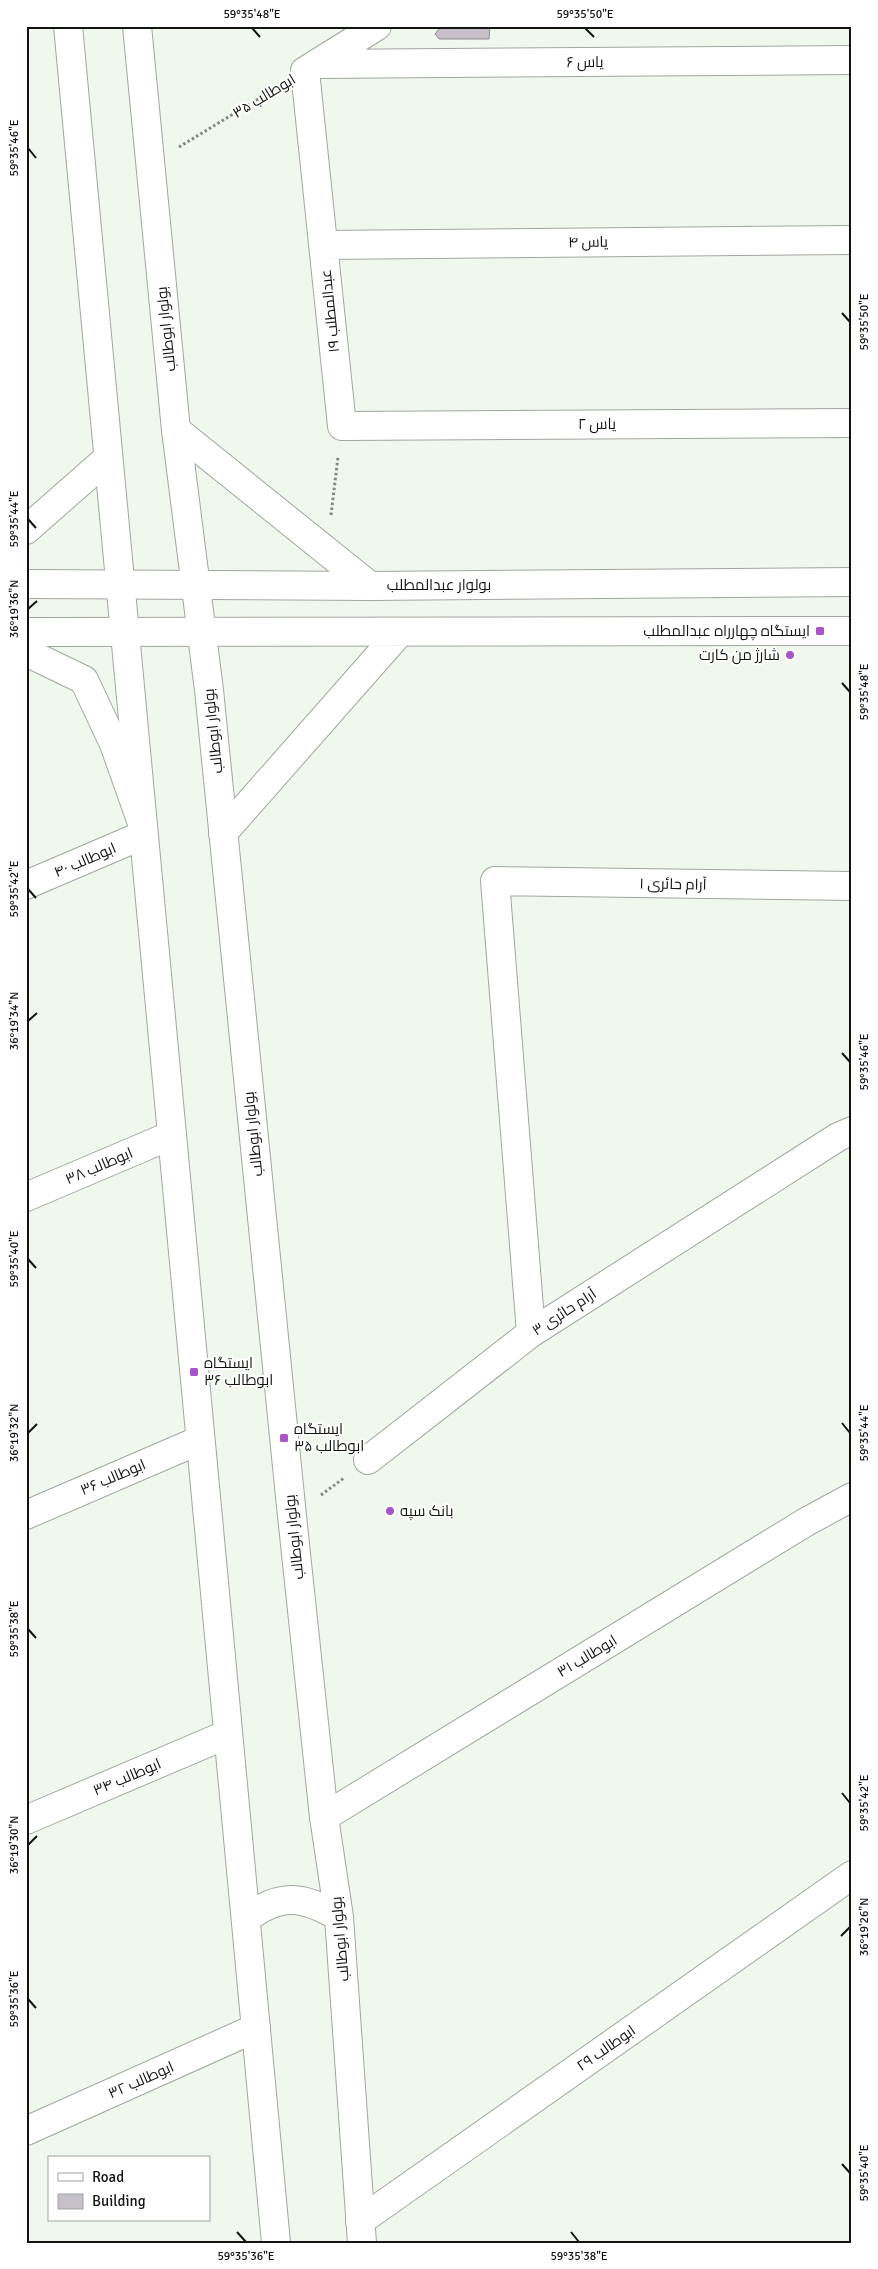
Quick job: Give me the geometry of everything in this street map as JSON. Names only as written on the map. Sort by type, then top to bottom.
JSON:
[{"type":"main road","points":[[68,26],[276,2243]]},
{"type":"main road","name":"بولوار ابوطالب","points":[[137,26],[176,430],[202,632],[324,1817],[339,1917],[361,2232]]},
{"type":"main road","points":[[311,68],[377,26]]},
{"type":"main road","name":"یاس ۶","points":[[311,68],[852,60]]},
{"type":"main road","name":"عبدالمطلب ۱۹","points":[[311,68],[323,244],[342,426]]},
{"type":"main road","name":"یاس ۴","points":[[323,244],[852,240]]},
{"type":"main road","name":"یاس ۲","points":[[342,426],[852,423]]},
{"type":"main road","points":[[176,430],[370,586]]},
{"type":"main road","points":[[26,530],[108,458]]},
{"type":"main road","name":"بولوار عبدالمطلب","points":[[26,584],[370,586],[852,582]]},
{"type":"main road","points":[[26,632],[852,631]]},
{"type":"main road","points":[[223,833],[400,632]]},
{"type":"main road","points":[[26,652],[84,680],[114,744],[143,829]]},
{"type":"main road","name":"ابوطالب ۴۰","points":[[26,885],[143,829]]},
{"type":"main road","name":"آرام حائری ۱","points":[[531,1333],[495,881],[852,886]]},
{"type":"main road","name":"آرام حائری ۳","points":[[368,1460],[531,1333],[838,1137],[852,1131]]},
{"type":"main road","name":"ابوطالب ۳۸","points":[[26,1197],[172,1135]]},
{"type":"main road","name":"ابوطالب ۳۶","points":[[26,1515],[200,1440]]},
{"type":"main road","name":"ابوطالب ۳۱","points":[[324,1817],[806,1522],[852,1497]]},
{"type":"main road","name":"ابوطالب ۳۴","points":[[26,1820],[228,1734]]},
{"type":"main road","name":"ابوطالب ۲۹","points":[[361,2232],[852,1875]]},
{"type":"main road","points":[[246,1919],[272,1902],[287,1899],[303,1900],[318,1904],[339,1917]]},
{"type":"main road","name":"ابوطالب ۳۲","points":[[26,2131],[256,2028]]},
{"type":"path","name":"ابوطالب ۳۵","points":[[150,164],[311,68]]},
{"type":"path","points":[[326,551],[342,426]]},
{"type":"path","points":[[292,1516],[368,1460]]},
{"type":"building","points":[[441,26],[490,26],[489,39],[439,39],[435,34]]},
{"type":"place","name":"ایستگاه چهارراه عبدالمطلب","points":[[820,631]]},
{"type":"place","name":"شارژ من کارت","points":[[790,655]]},
{"type":"place","name":"ایستگاه ابوطالب ۳۶","points":[[194,1372]]},
{"type":"place","name":"ایستگاه ابوطالب ۳۵","points":[[284,1438]]},
{"type":"place","name":"بانک سپه","points":[[390,1511]]}]
